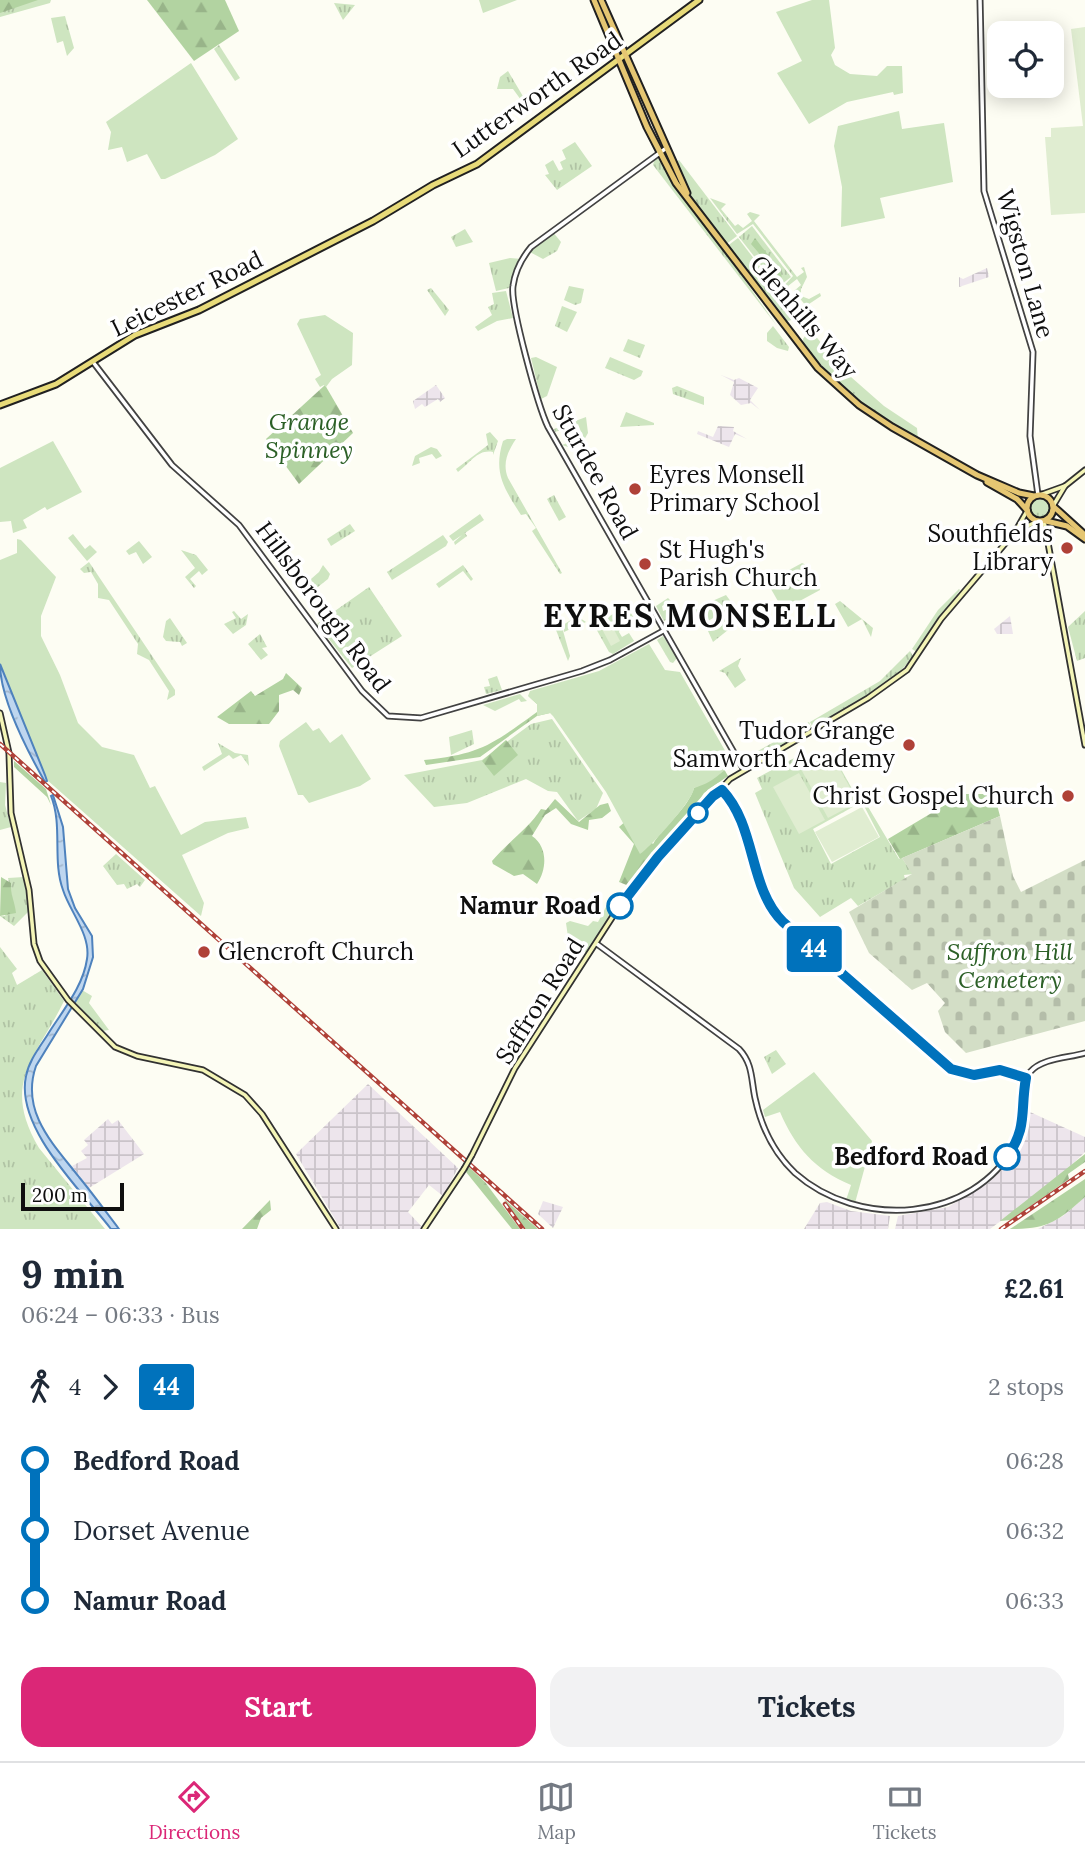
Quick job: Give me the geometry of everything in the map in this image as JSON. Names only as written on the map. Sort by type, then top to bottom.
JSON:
[{"type":"highway","name":"Glenhills Way","points":[[594,0],[618,62],[662,151],[693,205],[791,335],[830,381],[883,421],[1017,499],[1027,511],[1043,521],[1066,526],[1085,537]]},
{"type":"highway","name":"Glenhills Way","points":[[601,0],[662,151]]},
{"type":"highway","name":"Glenhills Way","points":[[977,475],[1037,495],[1054,507],[1085,537]]},
{"type":"highway","points":[[1027,511],[1037,495]]},
{"type":"highway","points":[[1043,521],[1054,507]]},
{"type":"main road","name":"Lutterworth Road","points":[[390,211],[496,152],[699,0]]},
{"type":"main road","name":"Leicester Road","points":[[0,405],[56,384],[135,335],[199,310],[390,211]]},
{"type":"main road","points":[[1037,495],[1065,486],[1085,470]]},
{"type":"main road","points":[[1054,507],[1065,486]]},
{"type":"main road","points":[[1015,532],[1027,511]]},
{"type":"main road","points":[[1015,532],[1043,521],[1085,745]]},
{"type":"main road","name":"Saffron Road","points":[[424,1229],[472,1155],[515,1068],[623,902],[658,857],[734,776],[868,698],[906,670],[947,611],[1015,532]]},
{"type":"main road","points":[[0,713],[10,771],[9,803],[29,890],[35,950],[68,1000],[121,1050],[195,1067],[232,1085],[254,1104],[336,1229]]},
{"type":"street","name":"Wigston Lane","points":[[980,0],[984,191],[1032,352],[1030,436],[1037,495]]},
{"type":"street","name":"Sturdee Road","points":[[662,151],[531,247],[518,267],[512,289],[544,419],[744,770]]},
{"type":"street","name":"Hillsborough Road","points":[[93,362],[172,465],[239,525],[362,691],[388,716],[421,718],[582,671],[610,660],[663,631]]},
{"type":"street","points":[[597,944],[739,1049],[751,1068],[761,1118],[784,1161],[822,1194],[859,1208],[892,1213],[922,1210],[946,1203],[974,1189],[1002,1164],[1017,1142],[1025,1119],[1024,1087],[1028,1074],[1041,1063],[1085,1053]]},
{"type":"shaded area","points":[[987,268],[989,277],[959,287],[959,277],[963,279]]},
{"type":"shaded area","points":[[721,375],[734,380],[739,378],[758,388],[750,400],[760,410],[751,403],[741,405],[730,395],[734,382]]},
{"type":"shaded area","points":[[436,385],[445,398],[425,407],[422,404],[415,409],[413,401]]},
{"type":"shaded area","points":[[718,426],[734,427],[733,431],[747,439],[735,434],[729,447],[697,434],[698,431],[713,437]]},
{"type":"shaded area","points":[[1010,616],[1013,634],[997,634],[994,629]]},
{"type":"shaded area","points":[[368,1084],[458,1168],[443,1196],[429,1185],[408,1212],[424,1229],[341,1229],[296,1154]]},
{"type":"shaded area","points":[[1030,1112],[1085,1137],[1085,1152],[1057,1179],[990,1229],[895,1229],[898,1216],[948,1207],[988,1183],[1005,1167],[1022,1143]]},
{"type":"shaded area","points":[[108,1119],[112,1124],[118,1120],[144,1154],[89,1188],[72,1166],[87,1158],[81,1151],[88,1145],[84,1140]]},
{"type":"shaded area","points":[[1085,1197],[1085,1229],[1038,1229],[1063,1216]]},
{"type":"shaded area","points":[[543,1201],[563,1207],[553,1228],[538,1214]]},
{"type":"shaded area","points":[[827,1202],[851,1211],[890,1216],[888,1229],[804,1229],[820,1203]]},
{"type":"green space","points":[[0,0],[51,0],[50,3],[0,17]]},
{"type":"green space","points":[[0,0],[38,0],[0,13]]},
{"type":"green space","points":[[147,0],[225,0],[239,31],[194,61]]},
{"type":"green space","points":[[479,0],[517,0],[483,13]]},
{"type":"green space","points":[[812,0],[829,0],[835,48],[831,55],[835,65],[850,74],[877,76],[887,66],[902,66],[903,93],[894,95],[893,92],[847,102],[809,124],[777,73],[802,61],[776,12]]},
{"type":"green space","points":[[334,3],[355,5],[343,20]]},
{"type":"green space","points":[[65,16],[74,48],[67,56],[63,41],[57,43],[51,18]]},
{"type":"green space","points":[[1085,27],[1085,213],[1051,215],[1045,137],[1051,137],[1051,128],[1083,126],[1071,29]]},
{"type":"green space","points":[[219,45],[240,78],[235,81],[214,49]]},
{"type":"green space","points":[[191,63],[238,139],[215,155],[165,179],[161,179],[147,154],[127,162],[122,147],[108,150],[111,132],[106,122]]},
{"type":"green space","points":[[508,71],[524,98],[521,100],[513,89],[497,89],[500,77]]},
{"type":"green space","points":[[899,111],[902,129],[944,123],[953,182],[880,198],[885,218],[841,227],[842,187],[834,146],[838,126]]},
{"type":"green space","points":[[575,142],[592,166],[557,190],[545,175],[549,174],[545,165],[553,160],[559,171],[563,169],[560,162],[566,159],[562,150]]},
{"type":"green space","points":[[655,158],[661,160],[777,326],[653,165]]},
{"type":"green space","points":[[679,160],[737,236],[725,245],[693,201],[673,164]]},
{"type":"green space","points":[[710,198],[726,204],[721,209],[735,226],[738,224],[743,228],[752,221],[747,214],[750,212],[760,215],[754,221],[797,277],[804,272],[801,268],[804,267],[807,277],[801,289],[801,296],[809,299],[820,293],[821,296],[806,306],[794,291],[801,285],[797,279],[788,286],[791,292],[788,295],[801,312],[808,309],[811,316],[806,318],[799,315],[780,290],[793,276],[753,224],[737,234]]},
{"type":"green space","points":[[752,226],[791,277],[778,287],[739,237]]},
{"type":"green space","points":[[465,229],[473,242],[456,247],[451,237]]},
{"type":"green space","points":[[552,231],[561,242],[557,251],[543,259],[528,251]]},
{"type":"green space","points":[[738,238],[798,316],[795,319],[784,322],[726,247]]},
{"type":"green space","points":[[755,238],[782,277],[773,272],[766,273],[764,259],[751,244]]},
{"type":"green space","points":[[510,258],[522,259],[509,288],[496,291],[489,263]]},
{"type":"green space","points":[[569,286],[584,289],[581,303],[575,305],[564,300]]},
{"type":"green space","points":[[431,288],[449,310],[445,316],[427,290]]},
{"type":"green space","points":[[506,291],[513,318],[497,321],[478,331],[475,327],[492,315],[488,307],[494,304],[492,293]]},
{"type":"green space","points":[[562,306],[577,312],[567,332],[555,326]]},
{"type":"green space","points":[[325,315],[353,333],[352,365],[332,379],[326,387],[320,387],[315,379],[321,375],[297,324],[300,319]]},
{"type":"green space","points":[[773,326],[789,347],[788,351],[767,341],[767,333]]},
{"type":"green space","points":[[810,329],[842,369],[833,378],[804,346],[803,339]]},
{"type":"green space","points":[[628,339],[645,345],[640,358],[623,351]]},
{"type":"green space","points":[[536,357],[557,367],[547,396],[541,399],[531,358]]},
{"type":"green space","points":[[610,357],[643,371],[641,376],[634,380],[605,368]]},
{"type":"green space","points":[[843,370],[884,406],[917,428],[918,439],[868,409],[833,380]]},
{"type":"green space","name":"Grange Spinney","points":[[325,385],[353,433],[299,484],[266,439]]},
{"type":"green space","points":[[677,386],[704,397],[704,405],[673,394],[672,388]]},
{"type":"green space","points":[[626,412],[654,423],[654,425],[620,427]]},
{"type":"green space","points":[[586,417],[588,433],[584,440],[568,447],[562,445],[583,437],[578,424],[555,432],[554,429]]},
{"type":"green space","points":[[490,432],[498,441],[493,455],[493,452],[483,452],[458,472],[456,469],[488,445],[486,434]]},
{"type":"green space","points":[[516,439],[507,457],[508,478],[562,573],[560,574],[532,531],[536,528],[526,514],[521,515],[502,480],[500,452],[503,441]]},
{"type":"green space","points":[[53,441],[82,492],[47,510],[45,507],[23,520],[27,528],[13,533],[11,521],[0,522],[0,468]]},
{"type":"green space","points":[[431,447],[437,449],[442,456],[436,459],[432,454],[419,458],[420,463],[412,466],[415,456]]},
{"type":"green space","points":[[554,495],[566,517],[559,521],[547,499]]},
{"type":"green space","points":[[1040,499],[1047,502],[1050,509],[1047,516],[1040,519],[1033,516],[1030,509],[1033,502]]},
{"type":"green space","points":[[480,514],[484,520],[465,533],[467,536],[455,545],[454,542],[462,535],[453,541],[449,536]]},
{"type":"green space","points":[[350,524],[355,531],[331,546],[327,539]]},
{"type":"green space","points":[[73,534],[85,549],[90,545],[97,552],[87,561],[68,538]]},
{"type":"green space","points":[[443,535],[448,542],[446,546],[392,580],[387,572]]},
{"type":"green space","points":[[17,539],[56,577],[41,616],[41,636],[60,675],[78,723],[102,747],[134,755],[150,788],[155,786],[181,835],[205,822],[246,817],[249,828],[228,833],[182,855],[204,903],[201,916],[46,779],[0,664],[0,560],[17,553]]},
{"type":"green space","points":[[139,541],[152,557],[143,564],[136,552],[129,555],[126,551]]},
{"type":"green space","points":[[181,550],[196,555],[208,570],[202,575],[199,571],[190,579],[196,586],[194,588],[185,577],[195,568]]},
{"type":"green space","points":[[89,562],[175,690],[175,695],[167,700],[169,691],[149,660],[137,654],[138,644],[109,600],[98,598],[98,584],[91,572],[84,573],[80,569]]},
{"type":"green space","points":[[802,563],[809,566],[820,590],[783,610],[767,582]]},
{"type":"green space","points":[[323,565],[330,574],[328,579],[309,594],[303,586]]},
{"type":"green space","points":[[463,565],[473,579],[471,581],[463,571],[439,588],[436,584]]},
{"type":"green space","points":[[369,587],[402,636],[352,668],[343,657],[355,648],[332,613]]},
{"type":"green space","points":[[959,589],[917,652],[912,649],[938,610]]},
{"type":"green space","points":[[726,595],[743,618],[713,642],[708,631],[723,620],[720,614],[708,621],[700,619],[694,609]]},
{"type":"green space","points":[[668,598],[671,601],[662,606],[663,611],[677,606],[680,612],[664,621],[656,606]]},
{"type":"green space","points":[[840,601],[862,619],[848,627],[835,604]]},
{"type":"green space","points":[[627,606],[636,622],[621,626],[619,632],[622,637],[629,633],[634,641],[613,654],[609,652],[594,625]]},
{"type":"green space","points":[[1085,611],[1085,658],[1077,661],[1068,627]]},
{"type":"green space","points":[[232,612],[241,619],[248,614],[246,625],[233,634],[224,624],[236,618]]},
{"type":"green space","points":[[332,613],[338,613],[355,636],[355,648],[343,657],[317,624]]},
{"type":"green space","points":[[577,616],[586,622],[564,632],[563,625]]},
{"type":"green space","points":[[170,618],[187,643],[182,646],[180,642],[166,641],[163,637],[166,621]]},
{"type":"green space","points":[[862,619],[873,628],[871,637]]},
{"type":"green space","points":[[611,624],[620,641],[611,646],[602,629]]},
{"type":"green space","points":[[562,627],[570,656],[568,661],[556,630]]},
{"type":"green space","points":[[260,634],[267,647],[262,648],[268,655],[261,660],[248,644]]},
{"type":"green space","points":[[663,636],[677,658],[673,663],[657,640]]},
{"type":"green space","points":[[649,644],[665,670],[680,672],[731,761],[730,766],[713,779],[694,788],[680,812],[640,854],[606,792],[553,716],[550,713],[537,716],[537,704],[528,696],[530,691],[599,671]]},
{"type":"green space","points":[[910,651],[913,656],[892,679],[813,728],[810,722],[880,681]]},
{"type":"green space","points":[[741,658],[738,666],[746,680],[735,688],[725,673],[719,671]]},
{"type":"green space","points":[[286,673],[302,688],[299,695],[293,690],[279,695],[279,711],[269,724],[229,724],[217,717],[251,691],[255,696],[283,679]]},
{"type":"green space","points":[[497,676],[502,690],[486,694],[484,687],[490,686],[488,679]]},
{"type":"green space","points":[[520,694],[527,701],[521,702],[519,699],[495,711],[483,705]]},
{"type":"green space","points":[[528,696],[550,713],[537,716],[480,757],[426,765],[424,760],[473,751],[508,733],[537,712],[537,704]]},
{"type":"green space","points":[[552,719],[603,793],[596,809],[578,821],[557,792],[548,791],[526,779],[467,803],[434,807],[404,775],[482,760],[531,724]]},
{"type":"green space","points":[[306,722],[313,731],[319,728],[330,743],[342,734],[371,779],[360,786],[309,803],[303,795],[298,795],[279,746],[280,741]]},
{"type":"green space","points":[[809,722],[812,729],[747,765],[743,764],[744,759]]},
{"type":"green space","points":[[472,730],[474,744],[451,755],[449,737]]},
{"type":"green space","points":[[506,740],[518,755],[494,776],[482,761]]},
{"type":"green space","points":[[218,743],[235,753],[248,755],[249,766],[241,755],[233,759],[229,755],[204,771],[202,767],[222,754]]},
{"type":"green space","points":[[832,753],[860,803],[813,829],[831,864],[880,837],[862,802],[864,800],[899,859],[902,858],[913,874],[904,875],[905,879],[858,906],[851,898],[820,917],[794,888],[755,793],[762,789],[757,778],[798,756],[805,768]]},
{"type":"green space","points":[[832,755],[858,802],[828,818],[802,771]]},
{"type":"green space","points":[[14,761],[46,789],[51,805],[47,797],[14,767]]},
{"type":"green space","points":[[724,769],[728,776],[704,793],[687,820],[629,886],[619,882],[634,844],[619,827],[627,820],[653,844],[686,803],[694,788]]},
{"type":"green space","points":[[799,773],[825,820],[799,834],[773,787]]},
{"type":"green space","points":[[0,782],[6,783],[5,805],[11,827],[0,830]]},
{"type":"green space","points":[[951,794],[994,794],[1000,816],[900,859],[888,839],[950,802]]},
{"type":"green space","points":[[555,799],[579,822],[600,805],[608,803],[611,811],[602,818],[589,820],[588,830],[571,824],[556,808],[545,815],[532,836],[541,846],[544,859],[543,872],[537,884],[523,874],[514,876],[493,864],[492,861],[541,809],[546,810]]},
{"type":"green space","points":[[862,807],[879,837],[832,862],[815,832]]},
{"type":"green space","name":"Saffron Hill Cemetery","points":[[1000,816],[1013,876],[1021,892],[1085,860],[1085,1021],[966,1053],[945,1032],[938,1011],[945,1003],[927,983],[912,990],[869,953],[849,912],[912,874],[902,858]]},
{"type":"green space","points":[[116,854],[145,880],[140,887],[137,884],[127,889],[124,884],[117,885],[103,866]]},
{"type":"green space","points":[[1,877],[11,883],[16,913],[0,916]]},
{"type":"green space","points":[[24,877],[29,911],[14,926],[0,916],[5,916],[12,898],[8,878]]},
{"type":"green space","points":[[607,905],[615,909],[586,953],[574,943],[569,944],[566,923],[570,921],[588,926],[593,921],[598,922]]},
{"type":"green space","points":[[0,947],[17,969],[12,973],[17,985],[42,970],[64,1001],[27,1071],[23,1087],[23,1105],[28,1125],[39,1148],[105,1229],[0,1229]]},
{"type":"green space","points":[[82,990],[92,996],[89,1003],[109,1030],[102,1031],[75,1002]]},
{"type":"green space","points":[[776,1050],[786,1064],[772,1074],[764,1057]]},
{"type":"green space","points":[[814,1072],[872,1141],[855,1203],[846,1200],[851,1185],[827,1172],[808,1156],[792,1136],[780,1112],[765,1117],[763,1110]]},
{"type":"green space","points":[[1085,1154],[1085,1162],[1068,1174],[1069,1179],[1011,1220],[1000,1221]]},
{"type":"green space","points":[[469,1167],[485,1182],[520,1229],[512,1229],[466,1172]]},
{"type":"green space","points":[[1085,1179],[1085,1197],[1067,1213],[1034,1228],[1010,1229]]},
{"type":"green space","points":[[504,1199],[538,1229],[525,1229]]},
{"type":"green space","points":[[270,1200],[271,1210],[261,1218],[257,1229],[242,1229]]},
{"type":"water","points":[[0,664],[45,775],[45,782],[10,708],[1,678]]},
{"type":"water","points":[[53,795],[63,827],[68,889],[75,908],[92,936],[93,957],[83,989],[36,1066],[32,1098],[42,1127],[50,1140],[119,1229],[111,1229],[53,1157],[30,1116],[25,1096],[26,1076],[30,1065],[77,989],[87,959],[83,932],[60,879]]},
{"type":"railway","points":[[0,744],[542,1229]]},
{"type":"railway","points":[[1001,1229],[1085,1171]]},
{"type":"railway","points":[[505,1204],[523,1229]]},
{"type":"bus line","name":"44","points":[[620,906],[658,857],[713,796],[722,790],[739,812],[771,906],[783,922],[951,1069],[967,1075],[1000,1070],[1026,1078],[1025,1119],[1017,1142],[1007,1157]]},
{"type":"place","name":"Eyres Monsell Primary School","points":[[635,489]]},
{"type":"place","name":"Southfields Library","points":[[1067,548]]},
{"type":"place","name":"St Hugh's Parish Church","points":[[645,564]]},
{"type":"place","name":"Tudor Grange Samworth Academy","points":[[909,745]]},
{"type":"place","name":"Christ Gospel Church","points":[[1068,796]]},
{"type":"place","name":"Namur Road","points":[[620,906]]},
{"type":"place","name":"Glencroft Church","points":[[204,952]]},
{"type":"place","name":"Bedford Road","points":[[1007,1157]]},
{"type":"district","name":"EYRES MONSELL","points":[[690,616]]}]
